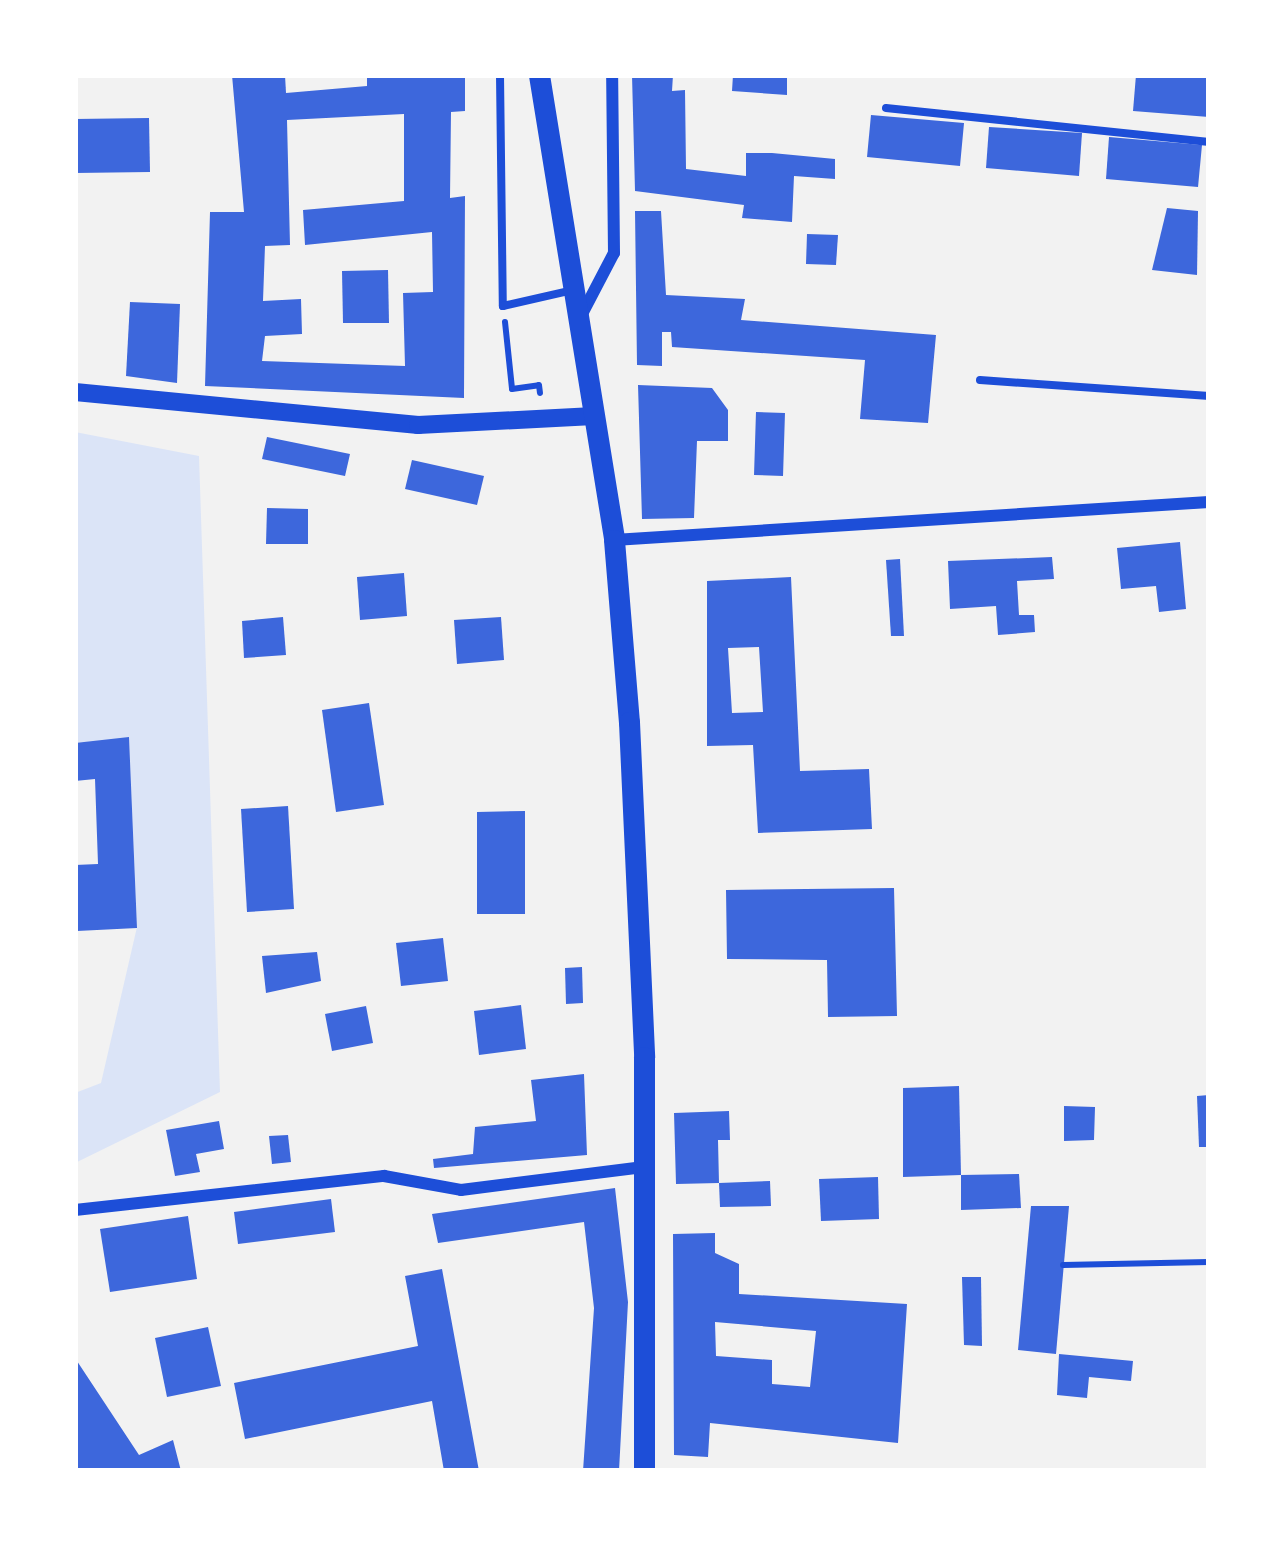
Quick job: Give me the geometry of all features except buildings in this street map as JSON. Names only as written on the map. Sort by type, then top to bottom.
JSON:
[{"type":"main road","points":[[539,75],[614,540],[631,770],[644,1167],[644,1471]]},
{"type":"street","points":[[578,322],[614,253],[612,75]]},
{"type":"street","points":[[75,392],[398,424],[594,416]]},
{"type":"street","points":[[614,540],[1209,502]]},
{"type":"street","points":[[75,1210],[384,1176],[461,1190],[644,1167]]},
{"type":"lane","points":[[500,75],[503,306],[573,290]]},
{"type":"lane","points":[[886,107],[1209,142]]},
{"type":"lane","points":[[980,380],[1209,396]]},
{"type":"path","points":[[503,306],[512,389],[539,385],[540,393]]},
{"type":"path","points":[[1064,1265],[1209,1262]]},
{"type":"shaded area","points":[[75,432],[199,456],[220,1092],[75,1163],[75,1093],[101,1083],[137,927],[129,738],[75,743]]}]
